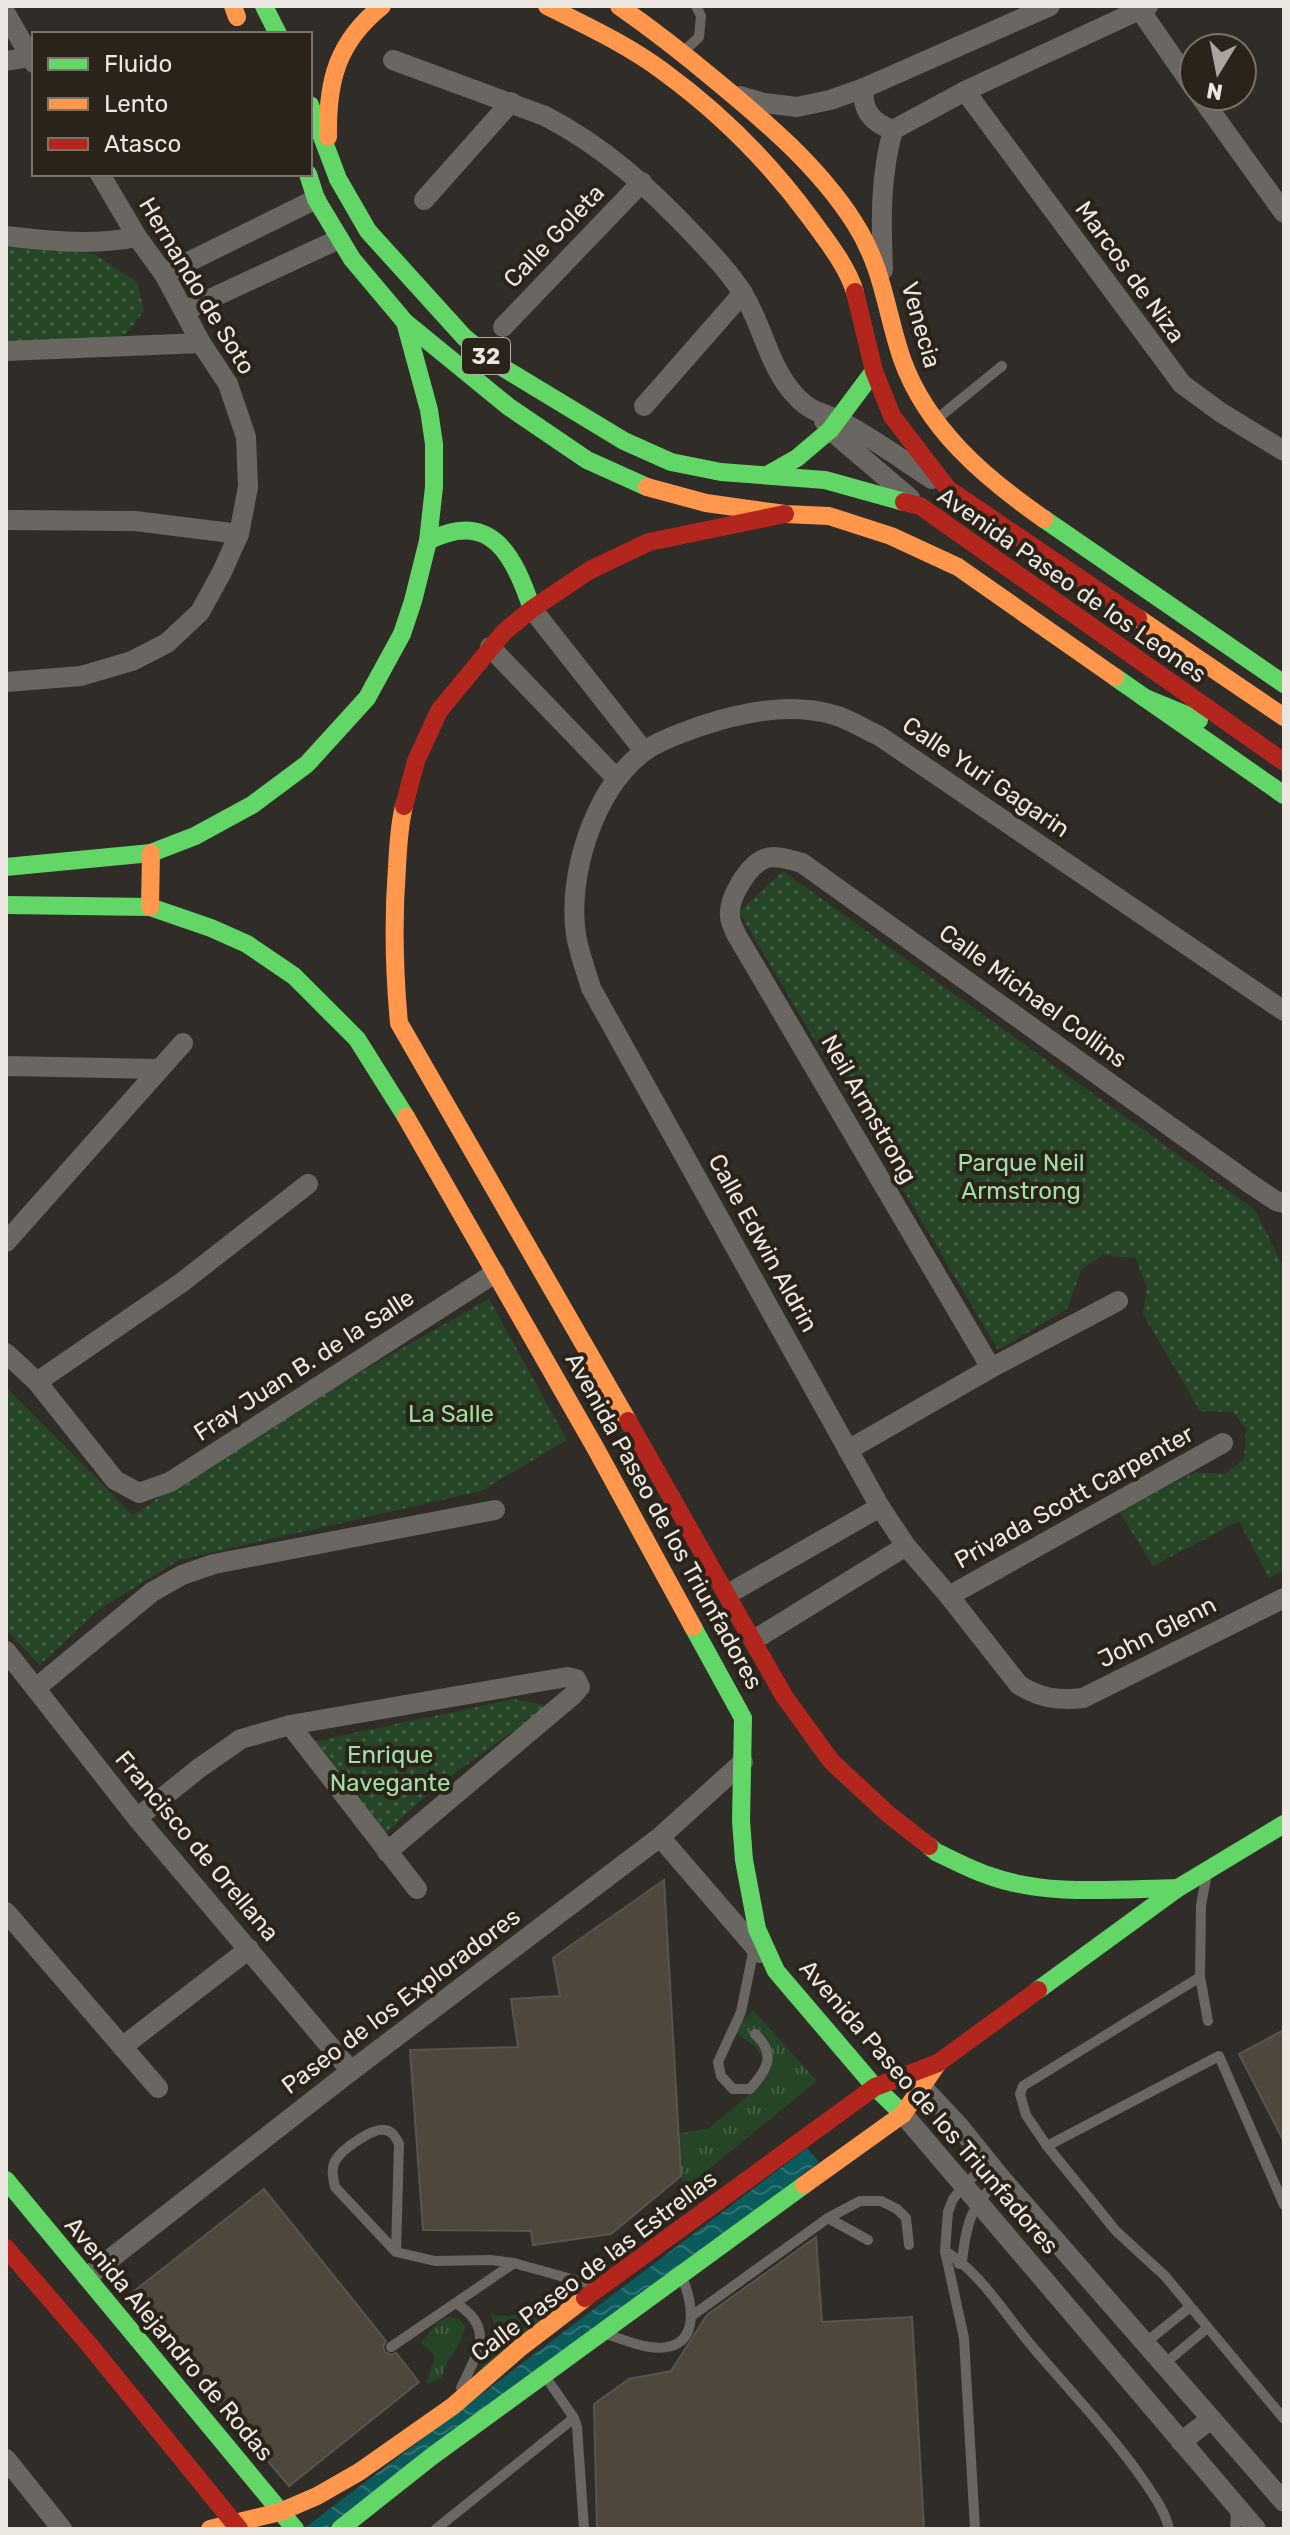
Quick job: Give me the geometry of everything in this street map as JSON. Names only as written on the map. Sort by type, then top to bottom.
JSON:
[{"type":"street","points":[[264,6],[277,32]]},
{"type":"street","points":[[329,152],[327,113],[330,81],[350,38],[382,6]]},
{"type":"street","name":"Avenida Paseo de los Leones","points":[[547,6],[602,33],[663,71],[722,119],[783,181],[839,258],[852,282],[874,371],[892,416],[948,489],[1284,717]]},
{"type":"street","name":"Venecia","points":[[619,6],[644,14],[682,53],[776,131],[823,181],[856,224],[871,251],[914,386],[935,420],[966,458],[1004,491],[1284,684]]},
{"type":"street","points":[[732,94],[764,103],[797,107],[830,100],[1050,6]]},
{"type":"street","points":[[883,282],[881,200],[885,158],[893,130],[965,91],[1144,8],[1178,62]]},
{"type":"street","points":[[234,10],[245,32]]},
{"type":"street","points":[[6,14],[32,60],[6,61]]},
{"type":"street","points":[[393,60],[511,102],[567,127],[642,182],[714,255],[743,293],[786,385],[806,406],[948,489]]},
{"type":"street","points":[[864,88],[863,99],[868,114],[878,124],[893,130]]},
{"type":"street","name":"Marcos de Niza","points":[[965,91],[1182,384],[1220,412],[1284,451]]},
{"type":"street","points":[[424,200],[511,102]]},
{"type":"street","name":"Avenida Paseo de los Leones","points":[[312,110],[338,179],[368,231],[464,337],[497,364],[624,441],[671,462],[721,472],[825,480],[920,506],[1284,762]]},
{"type":"street","points":[[1211,112],[1284,213]]},
{"type":"street","name":"Hernando de Soto","points":[[6,682],[81,676],[132,661],[167,643],[200,612],[222,572],[239,534],[248,487],[246,437],[228,384],[201,343],[164,274],[137,237],[101,176]]},
{"type":"street","points":[[309,176],[316,199],[352,259],[405,322],[509,407],[587,460],[646,487],[706,503],[785,514],[829,516],[891,536],[958,567],[1284,795]]},
{"type":"street","name":"Calle Goleta","points":[[503,327],[642,182]]},
{"type":"street","points":[[164,274],[316,199]]},
{"type":"street","points":[[6,236],[76,244],[137,237]]},
{"type":"street","points":[[184,311],[339,239]]},
{"type":"street","points":[[644,406],[743,293]]},
{"type":"street","points":[[6,867],[151,853],[195,836],[252,805],[307,764],[367,698],[402,634],[413,601],[428,541],[434,487],[434,444],[429,410],[405,322]]},
{"type":"street","points":[[6,351],[201,343]]},
{"type":"street","points":[[767,475],[797,458],[874,371]]},
{"type":"street","points":[[829,421],[920,506]]},
{"type":"street","name":"Avenida Paseo de los Triunfadores","points":[[785,514],[649,542],[590,570],[532,609],[490,647],[439,711],[416,761],[400,823],[393,916],[393,965],[378,1031],[391,1091],[596,1449],[764,1707],[936,1852],[988,1876],[1038,1887],[1091,1890],[1178,1888]]},
{"type":"street","points":[[6,520],[135,521],[239,534]]},
{"type":"street","points":[[428,541],[451,531],[469,531],[487,536],[508,551],[521,574],[532,609],[630,764]]},
{"type":"street","points":[[490,647],[630,764]]},
{"type":"street","points":[[1190,653],[1284,698]]},
{"type":"street","points":[[1143,697],[1257,745],[1284,769]]},
{"type":"street","name":"Calle Yuri Gagarin","points":[[630,764],[702,725],[754,711],[792,709],[835,715],[878,735],[1284,1011]]},
{"type":"street","name":"Calle Edwin Aldrin","points":[[630,764],[598,810],[582,849],[576,890],[576,934],[591,988],[880,1507],[906,1546],[1019,1685],[1049,1699]]},
{"type":"street","points":[[150,907],[151,853]]},
{"type":"street","name":"Calle Michael Collins","points":[[748,873],[765,858],[781,857],[802,863],[1252,1185],[1284,1203]]},
{"type":"street","name":"Neil Armstrong","points":[[748,873],[731,901],[730,917],[736,934],[991,1368]]},
{"type":"street","name":"Avenida Paseo de los Triunfadores","points":[[6,905],[150,907],[247,944],[378,1031],[754,1640],[764,1707],[743,1762],[741,1821],[749,1895],[757,1929],[776,1971],[875,2087],[903,2114],[1256,2529]]},
{"type":"street","points":[[6,1242],[183,1043]]},
{"type":"street","points":[[6,1066],[159,1069]]},
{"type":"street","points":[[6,1353],[37,1382],[181,1283],[308,1184]]},
{"type":"street","name":"Fray Juan B. de la Salle","points":[[37,1382],[115,1480],[139,1493],[170,1482],[495,1273]]},
{"type":"street","points":[[848,1450],[991,1368],[1118,1301]]},
{"type":"street","name":"Privada Scott Carpenter","points":[[949,1596],[1223,1443]]},
{"type":"street","points":[[728,1594],[880,1507]]},
{"type":"street","points":[[36,1688],[152,1592],[182,1575],[214,1564],[495,1510]]},
{"type":"street","points":[[754,1640],[906,1546]]},
{"type":"street","name":"John Glenn","points":[[1049,1699],[1083,1698],[1284,1598]]},
{"type":"street","name":"Francisco de Orellana","points":[[6,1651],[137,1818],[351,2071]]},
{"type":"street","points":[[137,1818],[241,1739],[290,1725],[567,1677],[576,1679],[580,1687],[573,1695],[387,1852]]},
{"type":"street","points":[[290,1725],[417,1889]]},
{"type":"street","name":"Paseo de los Exploradores","points":[[87,2277],[351,2071],[660,1837],[743,1762]]},
{"type":"street","points":[[340,2529],[431,2457],[680,2273],[903,2114],[916,2080],[938,2063],[1178,1888],[1284,1824]]},
{"type":"street","points":[[660,1837],[776,1971]]},
{"type":"street","points":[[6,1912],[158,2088]]},
{"type":"street","points":[[122,2047],[249,1949]]},
{"type":"street","name":"Avenida Paseo de los Triunfadores","points":[[916,2080],[1284,2502]]},
{"type":"street","name":"Calle Paseo de las Estrellas","points":[[210,2529],[236,2526],[280,2512],[317,2496],[359,2472],[453,2406],[521,2347],[599,2287],[875,2087],[916,2080]]},
{"type":"street","name":"Avenida Alejandro de Rodas","points":[[6,2180],[87,2277],[103,2328],[236,2526]]},
{"type":"street","name":"Avenida Alejandro de Rodas","points":[[6,2248],[103,2328],[295,2529]]},
{"type":"street","points":[[1181,2442],[1211,2419]]},
{"type":"street","points":[[6,2459],[62,2529]]},
{"type":"lane","points":[[682,53],[699,37],[701,16],[696,6]]},
{"type":"lane","points":[[935,420],[1002,366]]},
{"type":"lane","points":[[1208,1869],[1201,1905],[1200,1977],[1208,2021]]},
{"type":"lane","points":[[755,1946],[741,2012],[718,2062],[721,2076],[733,2089],[750,2089],[764,2073],[768,2059],[766,2044],[755,2034]]},
{"type":"lane","points":[[1200,1977],[1023,2086],[1020,2094],[1026,2115],[1047,2146],[1116,2231],[1165,2276],[1284,2419]]},
{"type":"lane","points":[[1047,2146],[1219,2056],[1284,2205]]},
{"type":"lane","points":[[396,2252],[399,2144],[394,2135],[385,2130],[373,2132],[342,2152],[334,2162],[332,2172],[335,2187],[396,2252],[435,2261],[491,2260],[514,2263],[599,2287]]},
{"type":"lane","points":[[975,2529],[964,2338],[945,2251],[948,2212],[953,2199],[963,2186],[994,2170]]},
{"type":"lane","points":[[950,2275],[962,2261],[970,2219],[994,2170]]},
{"type":"lane","points":[[693,2315],[828,2218],[860,2201],[881,2201],[897,2209],[906,2218],[909,2245]]},
{"type":"lane","points":[[828,2218],[868,2240]]},
{"type":"lane","points":[[945,2251],[962,2261],[1123,2451],[1157,2500],[1169,2529]]},
{"type":"lane","points":[[391,2347],[514,2263]]},
{"type":"lane","points":[[601,2332],[651,2347],[677,2343],[690,2327],[693,2315],[690,2295],[680,2273]]},
{"type":"lane","points":[[453,2406],[481,2341],[478,2323],[457,2304]]},
{"type":"lane","points":[[1145,2343],[1190,2307]]},
{"type":"lane","points":[[1163,2365],[1206,2329]]},
{"type":"lane","points":[[544,2375],[574,2418],[579,2438],[584,2529]]},
{"type":"lane","points":[[436,2529],[574,2418]]},
{"type":"lane","points":[[1235,2529],[1236,2507]]},
{"type":"green space","points":[[6,246],[94,254],[137,282],[144,311],[125,335],[97,341],[6,343]]},
{"type":"green space","name":"Parque Neil Armstrong","points":[[783,871],[1255,1210],[1284,1268],[1284,1571],[1269,1578],[1239,1521],[1153,1566],[1119,1511],[1195,1472],[1225,1474],[1244,1459],[1246,1429],[1233,1412],[1200,1411],[1143,1314],[1147,1287],[1135,1258],[1103,1255],[1081,1270],[1067,1309],[998,1350],[739,912]]},
{"type":"green space","name":"La Salle","points":[[489,1299],[567,1440],[481,1491],[179,1560],[97,1611],[40,1665],[6,1630],[6,1387],[133,1515],[353,1376]]},
{"type":"green space","name":"Enrique Navegante","points":[[513,1699],[551,1706],[445,1781],[386,1833],[312,1742]]},
{"type":"green space","points":[[753,2010],[817,2081],[683,2190],[678,2134],[709,2128],[751,2093],[761,2070],[762,2057],[755,2046],[733,2031]]},
{"type":"green space","points":[[541,2296],[571,2302],[477,2374],[494,2338],[490,2314],[519,2314],[531,2308]]},
{"type":"green space","points":[[448,2317],[458,2318],[465,2326],[464,2333],[442,2378],[426,2385],[435,2355],[421,2343],[437,2323]]},
{"type":"water","points":[[807,2148],[819,2162],[325,2529],[303,2529]]},
{"type":"building","points":[[664,1880],[681,2176],[611,2234],[533,2245],[531,2231],[423,2230],[410,2050],[518,2047],[511,1999],[560,1996],[553,1958]]},
{"type":"building","points":[[1284,2030],[1284,2142],[1239,2054]]},
{"type":"building","points":[[264,2189],[386,2341],[383,2347],[385,2352],[391,2355],[396,2353],[419,2382],[289,2486],[128,2296]]},
{"type":"building","points":[[816,2237],[822,2322],[912,2317],[924,2529],[597,2529],[594,2404],[629,2379],[671,2371],[707,2315]]},
{"type":"traffic: fast","points":[[264,6],[277,32]]},
{"type":"traffic: fast","points":[[312,110],[338,179],[368,231],[464,337],[497,364],[624,441],[671,462],[721,472],[825,480],[904,502]]},
{"type":"traffic: fast","points":[[309,176],[316,199],[352,259],[405,322],[509,407],[587,460],[647,487]]},
{"type":"traffic: fast","points":[[6,867],[151,853],[195,836],[252,805],[307,764],[367,698],[402,634],[413,601],[428,541],[434,487],[434,444],[429,410],[405,322]]},
{"type":"traffic: fast","points":[[767,475],[797,458],[830,430],[874,371]]},
{"type":"traffic: fast","points":[[1044,519],[1284,684]]},
{"type":"traffic: fast","points":[[428,541],[450,533],[468,531],[484,534],[508,555],[532,609]]},
{"type":"traffic: fast","points":[[1115,677],[1284,795]]},
{"type":"traffic: fast","points":[[1143,697],[1199,720]]},
{"type":"traffic: fast","points":[[6,905],[150,907],[247,944],[294,976],[357,1039],[406,1117]]},
{"type":"traffic: fast","points":[[693,1627],[743,1718],[741,1821],[744,1860],[757,1929],[776,1971],[875,2087],[903,2114]]},
{"type":"traffic: fast","points":[[1038,1990],[1178,1888],[1284,1824]]},
{"type":"traffic: fast","points":[[929,1846],[980,1873],[1033,1886],[1081,1890],[1178,1888]]},
{"type":"traffic: fast","points":[[6,2180],[295,2529]]},
{"type":"traffic: fast","points":[[340,2529],[431,2457],[804,2185]]},
{"type":"traffic: slow","points":[[233,6],[237,17]]},
{"type":"traffic: slow","points":[[328,137],[330,98],[338,64],[354,34],[382,6]]},
{"type":"traffic: slow","points":[[547,6],[650,62],[724,122],[795,198],[836,254],[855,292]]},
{"type":"traffic: slow","points":[[619,6],[680,51],[753,112],[824,182],[854,222],[872,256],[902,359],[926,408],[942,430],[980,469],[1044,519]]},
{"type":"traffic: slow","points":[[647,487],[706,503],[785,514],[829,516],[891,536],[958,567],[1115,677]]},
{"type":"traffic: slow","points":[[1138,618],[1284,717]]},
{"type":"traffic: slow","points":[[404,806],[395,906],[399,1023],[628,1421]]},
{"type":"traffic: slow","points":[[150,907],[151,853]]},
{"type":"traffic: slow","points":[[406,1117],[596,1449],[693,1627]]},
{"type":"traffic: slow","points":[[804,2185],[903,2114],[938,2063]]},
{"type":"traffic: slow","points":[[210,2529],[280,2512],[317,2496],[359,2472],[453,2406],[521,2347],[585,2298]]},
{"type":"traffic: jam","points":[[855,292],[874,371],[892,416],[948,489],[1138,618]]},
{"type":"traffic: jam","points":[[904,502],[920,506],[1284,762]]},
{"type":"traffic: jam","points":[[404,806],[416,761],[439,711],[504,632],[532,609],[590,570],[649,542],[785,514]]},
{"type":"traffic: jam","points":[[628,1421],[784,1696],[831,1761],[888,1814],[929,1846]]},
{"type":"traffic: jam","points":[[585,2298],[875,2087],[938,2063],[1038,1990]]},
{"type":"traffic: jam","points":[[6,2248],[239,2529]]}]
